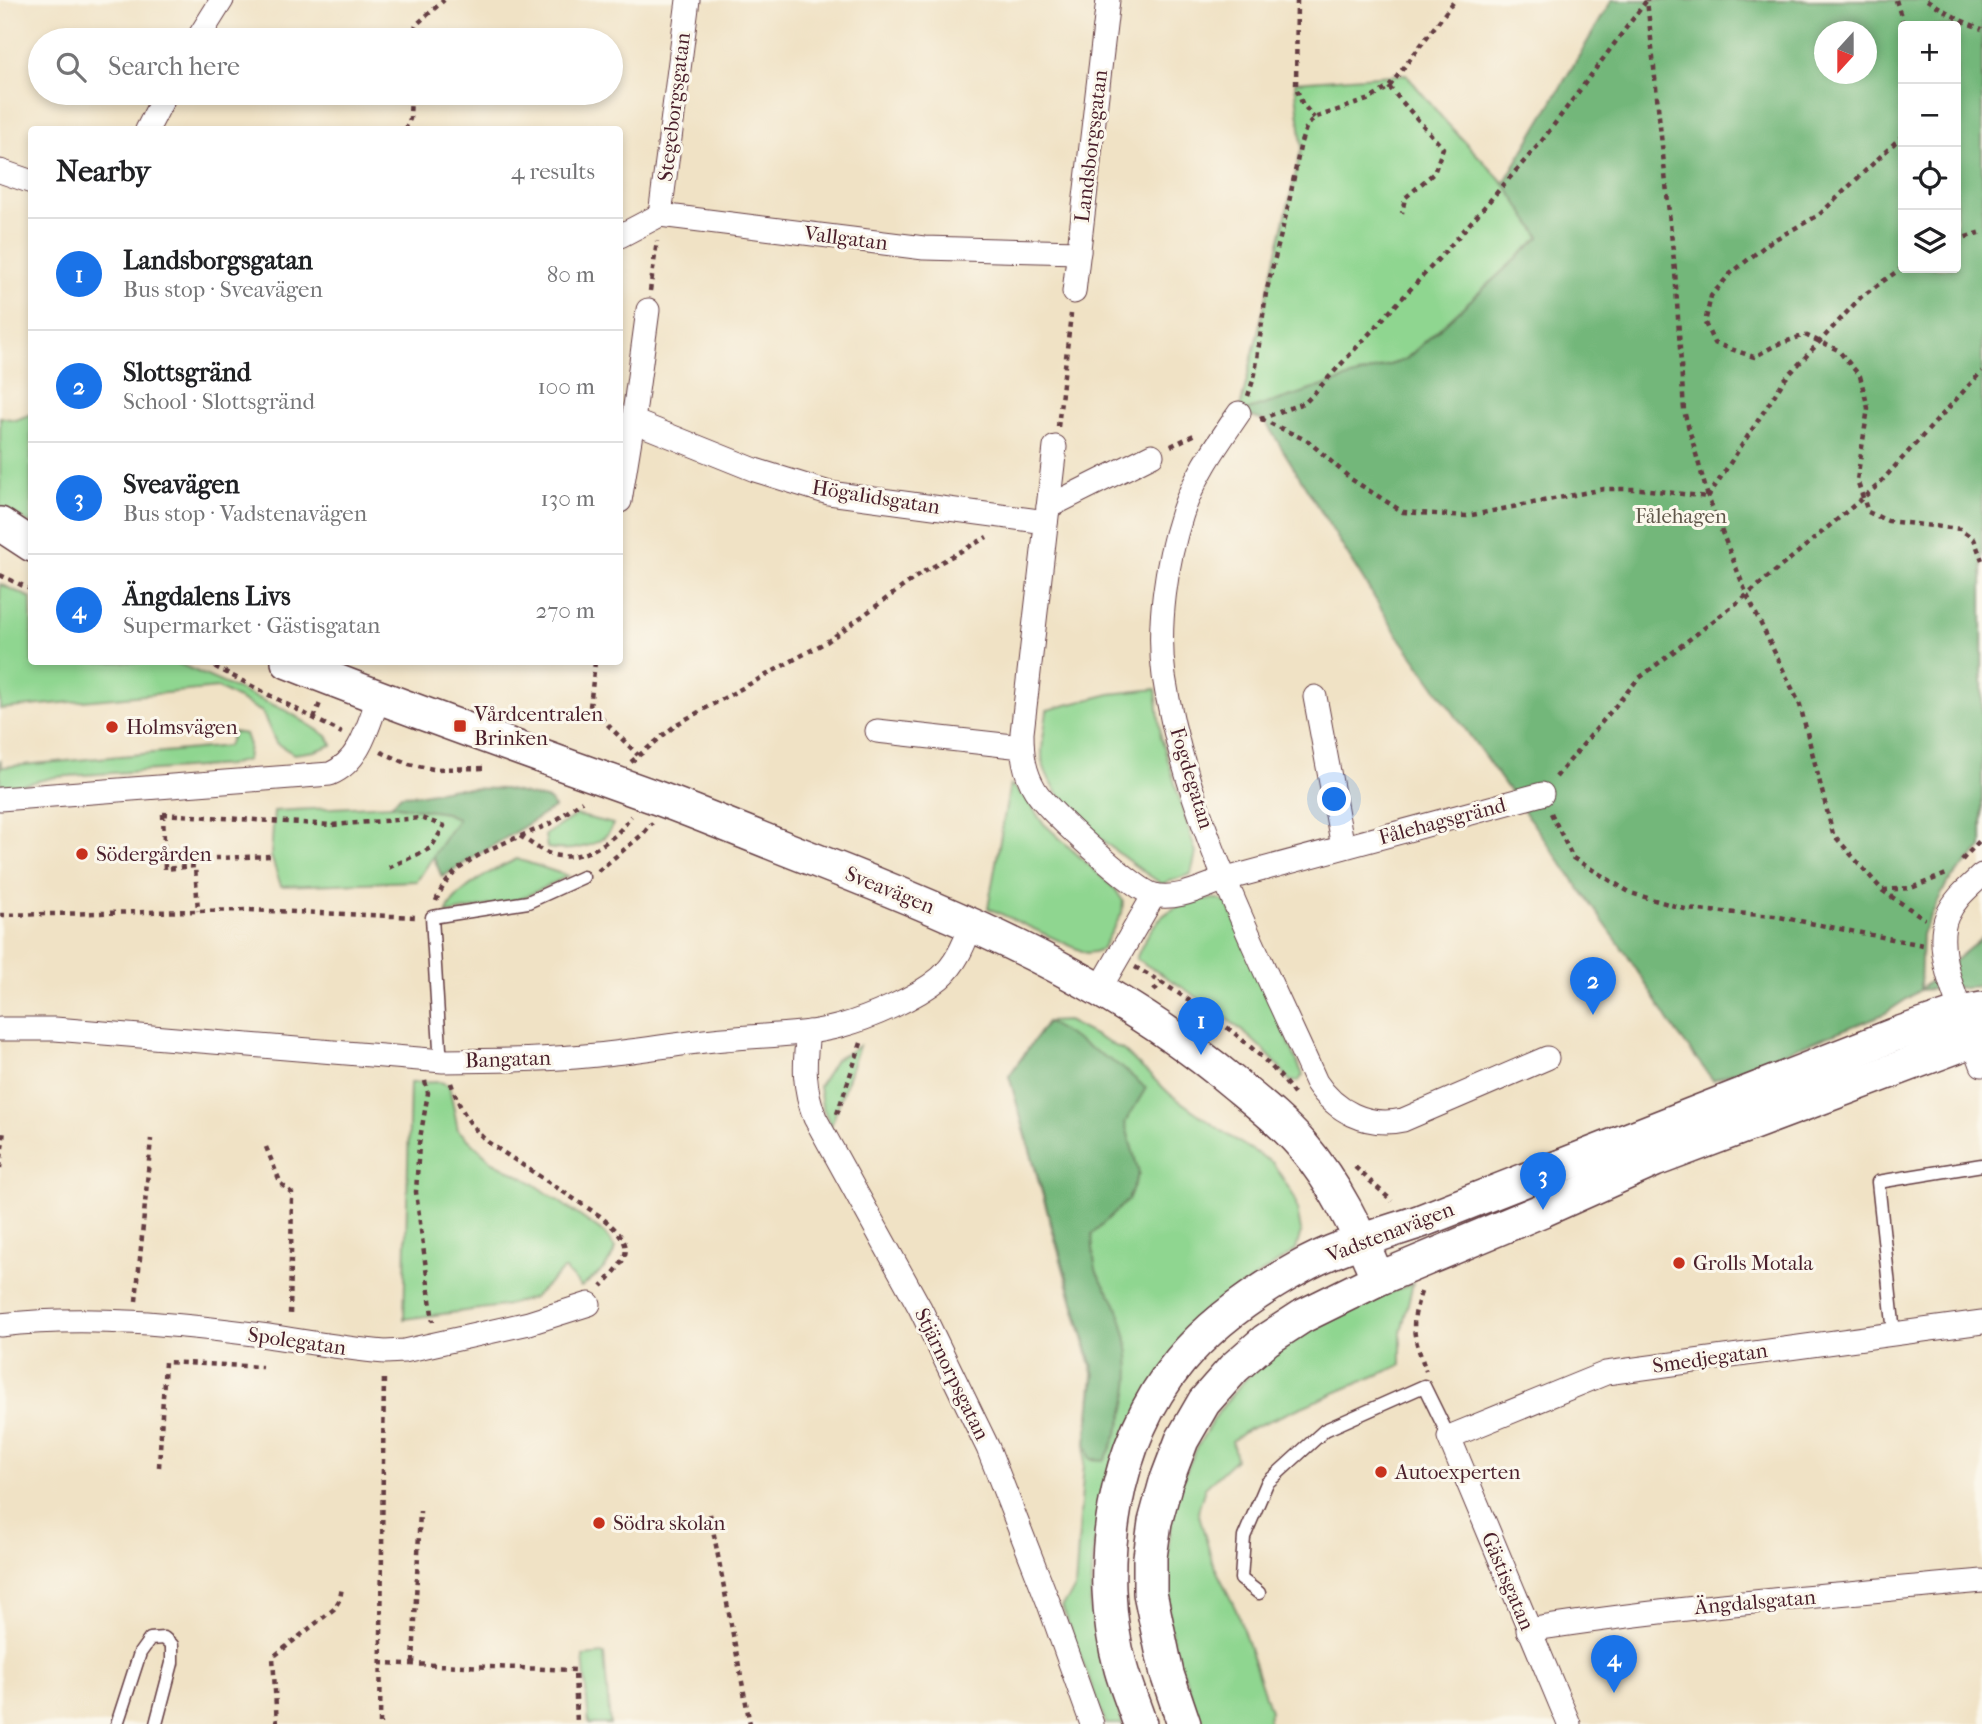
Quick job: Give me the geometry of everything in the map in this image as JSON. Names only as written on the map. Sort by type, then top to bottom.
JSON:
[{"type":"main road","points":[[0,524],[28,542]]},
{"type":"main road","points":[[0,543],[28,553]]},
{"type":"main road","name":"Sveavägen","points":[[296,665],[654,797],[972,924],[1022,947],[1099,990],[1180,1039],[1261,1105],[1301,1144],[1348,1210],[1378,1279]]},
{"type":"main road","name":"Vadstenavägen","points":[[1140,1724],[1120,1668],[1109,1586],[1111,1538],[1118,1493],[1141,1422],[1159,1389],[1202,1337],[1241,1303],[1299,1267],[1362,1241],[1421,1221],[1894,1035],[1976,1033]]},
{"type":"main road","name":"Vadstenavägen","points":[[1184,1724],[1167,1674],[1150,1593],[1150,1557],[1155,1521],[1182,1440],[1204,1402],[1234,1368],[1266,1339],[1303,1316],[1378,1279],[1655,1160],[1976,1033]]},
{"type":"street","points":[[204,28],[222,0]]},
{"type":"street","name":"Stegeborgsgatan","points":[[660,215],[688,0]]},
{"type":"street","name":"Landsborgsgatan","points":[[1074,292],[1108,0]]},
{"type":"street","points":[[149,126],[160,105]]},
{"type":"street","points":[[0,171],[28,181]]},
{"type":"street","points":[[623,234],[660,215]]},
{"type":"street","name":"Vallgatan","points":[[660,215],[923,248],[1079,252]]},
{"type":"street","points":[[623,483],[648,310]]},
{"type":"street","name":"Fogdegatan","points":[[1250,416],[1196,479],[1182,514],[1170,562],[1163,615],[1164,675],[1182,757],[1199,807],[1226,879],[1315,1082],[1334,1104],[1381,1123],[1404,1120],[1547,1058]]},
{"type":"street","name":"Högalidsgatan","points":[[634,421],[755,470],[829,493],[1022,518],[1047,514]]},
{"type":"street","points":[[1055,447],[1022,747],[1028,778],[1044,802],[1135,886],[1154,895],[1176,896],[1226,879]]},
{"type":"street","points":[[1047,514],[1152,455]]},
{"type":"street","points":[[0,799],[330,774],[371,747],[379,696]]},
{"type":"street","points":[[1315,697],[1343,847]]},
{"type":"street","points":[[877,731],[1022,747]]},
{"type":"street","name":"Fålehagsgränd","points":[[1226,879],[1542,794]]},
{"type":"street","points":[[1976,1033],[1952,994],[1944,941],[1947,917],[1959,895],[1982,875]]},
{"type":"street","points":[[1099,990],[1154,895]]},
{"type":"street","name":"Bangatan","points":[[0,1029],[55,1029],[434,1060],[495,1061],[597,1055],[724,1039],[808,1032],[837,1027],[870,1016],[939,978],[960,953],[972,924]]},
{"type":"street","name":"Stjärnorpsgatan","points":[[808,1032],[804,1078],[808,1098],[828,1141],[920,1308],[988,1448],[1092,1724]]},
{"type":"street","name":"Spolegatan","points":[[0,1325],[49,1320],[134,1322],[385,1352],[404,1351],[529,1323],[589,1304]]},
{"type":"street","name":"Smedjegatan","points":[[1449,1437],[1606,1373],[1982,1322]]},
{"type":"street","name":"Gästisgatan","points":[[1449,1437],[1569,1724]]},
{"type":"street","name":"Ängdalsgatan","points":[[1528,1630],[1600,1618],[1689,1608],[1982,1581]]},
{"type":"lane","points":[[434,1060],[440,1049],[432,917],[528,902],[583,877]]},
{"type":"lane","points":[[1894,1333],[1878,1182],[1982,1165]]},
{"type":"lane","points":[[1259,1593],[1241,1579],[1244,1537],[1266,1483],[1325,1430],[1424,1386],[1449,1437]]},
{"type":"lane","points":[[117,1724],[141,1653],[150,1639],[164,1638],[172,1645],[172,1663],[156,1724]]},
{"type":"path","points":[[415,28],[444,0]]},
{"type":"path","points":[[1297,0],[1296,87],[1302,103],[1314,118]]},
{"type":"path","points":[[1250,416],[1247,398],[1255,374],[1266,293],[1301,142],[1314,118],[1370,99],[1389,87],[1455,0]]},
{"type":"path","points":[[1250,416],[1306,402],[1444,253],[1541,142],[1647,0]]},
{"type":"path","points":[[1647,0],[1675,271],[1684,411],[1708,497],[1746,595],[1800,705],[1833,834],[1882,891],[1944,941]]},
{"type":"path","points":[[1896,0],[1902,21]]},
{"type":"path","points":[[1927,0],[1960,20],[1982,29]]},
{"type":"path","points":[[1389,87],[1443,148],[1434,173],[1405,198],[1402,213]]},
{"type":"path","points":[[407,126],[411,105]]},
{"type":"path","points":[[1898,140],[1819,215],[1770,242],[1730,274],[1711,296],[1705,323],[1714,343],[1754,356],[1805,335],[1838,350],[1860,376],[1868,408],[1857,480],[1868,512],[1888,521],[1960,529],[1974,539],[1982,560]]},
{"type":"path","points":[[648,310],[660,215]]},
{"type":"path","points":[[1961,238],[1982,232]]},
{"type":"path","points":[[1708,497],[1785,379],[1861,297],[1898,271]]},
{"type":"path","points":[[1055,447],[1074,292]]},
{"type":"path","points":[[1944,941],[1774,916],[1685,909],[1631,894],[1573,858],[1542,794],[1638,678],[1746,595],[1877,486],[1982,371]]},
{"type":"path","points":[[1250,416],[1308,441],[1351,479],[1403,512],[1467,516],[1604,489],[1641,489],[1708,497]]},
{"type":"path","points":[[625,767],[677,724],[828,641],[923,572],[1022,518]]},
{"type":"path","points":[[0,575],[28,588]]},
{"type":"path","points":[[212,665],[409,764],[433,769],[491,769]]},
{"type":"path","points":[[595,665],[590,707],[638,755]]},
{"type":"path","points":[[371,747],[384,744]]},
{"type":"path","points":[[0,915],[247,910],[432,917],[439,892],[465,863],[554,821],[582,801]]},
{"type":"path","points":[[520,836],[551,854],[574,856],[594,849],[619,832],[634,809]]},
{"type":"path","points":[[163,814],[332,825],[421,818],[444,826],[431,848],[388,868]]},
{"type":"path","points":[[163,828],[165,869],[195,866],[198,911]]},
{"type":"path","points":[[583,877],[598,871],[643,834]]},
{"type":"path","points":[[1882,891],[1911,888],[1950,873],[1982,838]]},
{"type":"path","points":[[165,860],[271,856]]},
{"type":"path","points":[[1118,957],[1161,982],[1204,1012],[1269,1064],[1294,1094]]},
{"type":"path","points":[[828,1141],[870,1016]]},
{"type":"path","points":[[435,1344],[416,1192],[419,1143],[428,1093],[423,1075],[434,1060],[474,1129],[489,1143],[600,1216],[617,1230],[626,1243],[626,1255],[620,1266],[589,1304]]},
{"type":"path","points":[[0,1168],[4,1129]]},
{"type":"path","points":[[134,1322],[151,1139]]},
{"type":"path","points":[[266,1147],[281,1184],[292,1193],[290,1339]]},
{"type":"path","points":[[380,1724],[385,1352]]},
{"type":"path","points":[[159,1467],[164,1362],[262,1367]]},
{"type":"path","points":[[414,1663],[421,1511]]},
{"type":"path","points":[[710,1514],[750,1724]]},
{"type":"path","points":[[276,1724],[273,1657],[334,1609],[340,1599],[342,1587]]},
{"type":"path","points":[[380,1663],[575,1670],[577,1724]]},
{"type":"green space","name":"Fålehagen","points":[[1612,0],[1982,0],[1982,848],[1947,883],[1922,934],[1920,989],[1982,938],[1982,986],[1920,990],[1884,1014],[1713,1080],[1676,1032],[1627,955],[1395,631],[1265,421],[1239,413],[1405,360],[1540,237],[1504,183]]},
{"type":"green space","points":[[1406,74],[1444,120],[1504,183],[1541,236],[1405,360],[1239,413],[1302,146],[1295,82]]},
{"type":"green space","points":[[28,415],[28,522],[0,506],[0,417],[16,420]]},
{"type":"green space","points":[[0,584],[28,597],[28,665],[182,665],[287,711],[327,736],[332,745],[294,754],[276,743],[262,712],[218,688],[0,709]]},
{"type":"green space","points":[[1156,689],[1161,737],[1196,853],[1191,874],[1162,884],[1111,847],[1076,815],[1050,781],[1042,759],[1047,710],[1110,694]]},
{"type":"green space","points":[[233,732],[245,734],[249,745],[247,760],[228,765],[55,777],[17,786],[0,785],[0,759],[2,767],[228,746]]},
{"type":"green space","points":[[1010,784],[1027,799],[1042,822],[1115,889],[1123,901],[1122,913],[1102,949],[1086,953],[988,908]]},
{"type":"green space","points":[[455,788],[504,789],[550,800],[554,808],[442,877],[433,856],[458,819],[446,813],[391,805],[401,795]]},
{"type":"green space","points":[[391,805],[446,813],[458,819],[417,881],[281,886],[271,856],[274,811]]},
{"type":"green space","points":[[576,815],[613,824],[609,832],[594,843],[575,848],[547,848],[545,835]]},
{"type":"green space","points":[[517,859],[568,876],[520,899],[446,914],[450,905],[466,889],[487,874]]},
{"type":"green space","points":[[1203,899],[1219,899],[1228,904],[1303,1075],[1298,1082],[1290,1081],[1259,1046],[1219,1013],[1136,959],[1147,935],[1160,918],[1178,906]]},
{"type":"green space","points":[[1067,1021],[1123,1050],[1170,1094],[1273,1163],[1295,1198],[1301,1231],[1296,1250],[1204,1317],[1094,1543],[1090,1610],[1099,1653],[1123,1724],[1106,1724],[1062,1607],[1075,1589],[1093,1374],[1009,1076],[1047,1022]]},
{"type":"green space","points":[[1047,1022],[1120,1066],[1146,1088],[1125,1123],[1139,1173],[1128,1200],[1092,1234],[1096,1268],[1116,1304],[1128,1344],[1130,1364],[1126,1402],[1105,1460],[1090,1459],[1086,1443],[1095,1374],[1009,1076]]},
{"type":"green space","points":[[859,1046],[831,1126],[822,1106],[819,1086],[835,1060]]},
{"type":"green space","points":[[440,1082],[449,1085],[458,1130],[493,1162],[530,1181],[605,1234],[615,1248],[606,1266],[581,1287],[564,1269],[533,1298],[503,1306],[404,1319],[410,1083]]},
{"type":"green space","points":[[1413,1283],[1401,1332],[1401,1365],[1247,1430],[1232,1441],[1236,1459],[1205,1488],[1198,1511],[1212,1561],[1237,1612],[1270,1711],[1268,1724],[1202,1724],[1177,1656],[1170,1628],[1168,1554],[1174,1514],[1185,1475],[1202,1439],[1223,1406],[1249,1375],[1280,1348],[1325,1319]]},
{"type":"green space","points":[[604,1654],[610,1724],[589,1724],[583,1656]]},
{"type":"place","name":"Vårdcentralen Brinken","points":[[460,726]]},
{"type":"place","name":"Holmsvägen","points":[[112,727]]},
{"type":"place","name":"Södergården","points":[[82,854]]},
{"type":"place","name":"Slottsgränd","points":[[1593,1015]]},
{"type":"place","name":"Landsborgsgatan","points":[[1201,1055]]},
{"type":"place","name":"Sveavägen","points":[[1543,1210]]},
{"type":"place","name":"Grolls Motala","points":[[1679,1263]]},
{"type":"place","name":"Autoexperten","points":[[1381,1472]]},
{"type":"place","name":"Södra skolan","points":[[599,1523]]},
{"type":"place","name":"Ängdalens Livs","points":[[1614,1693]]}]
